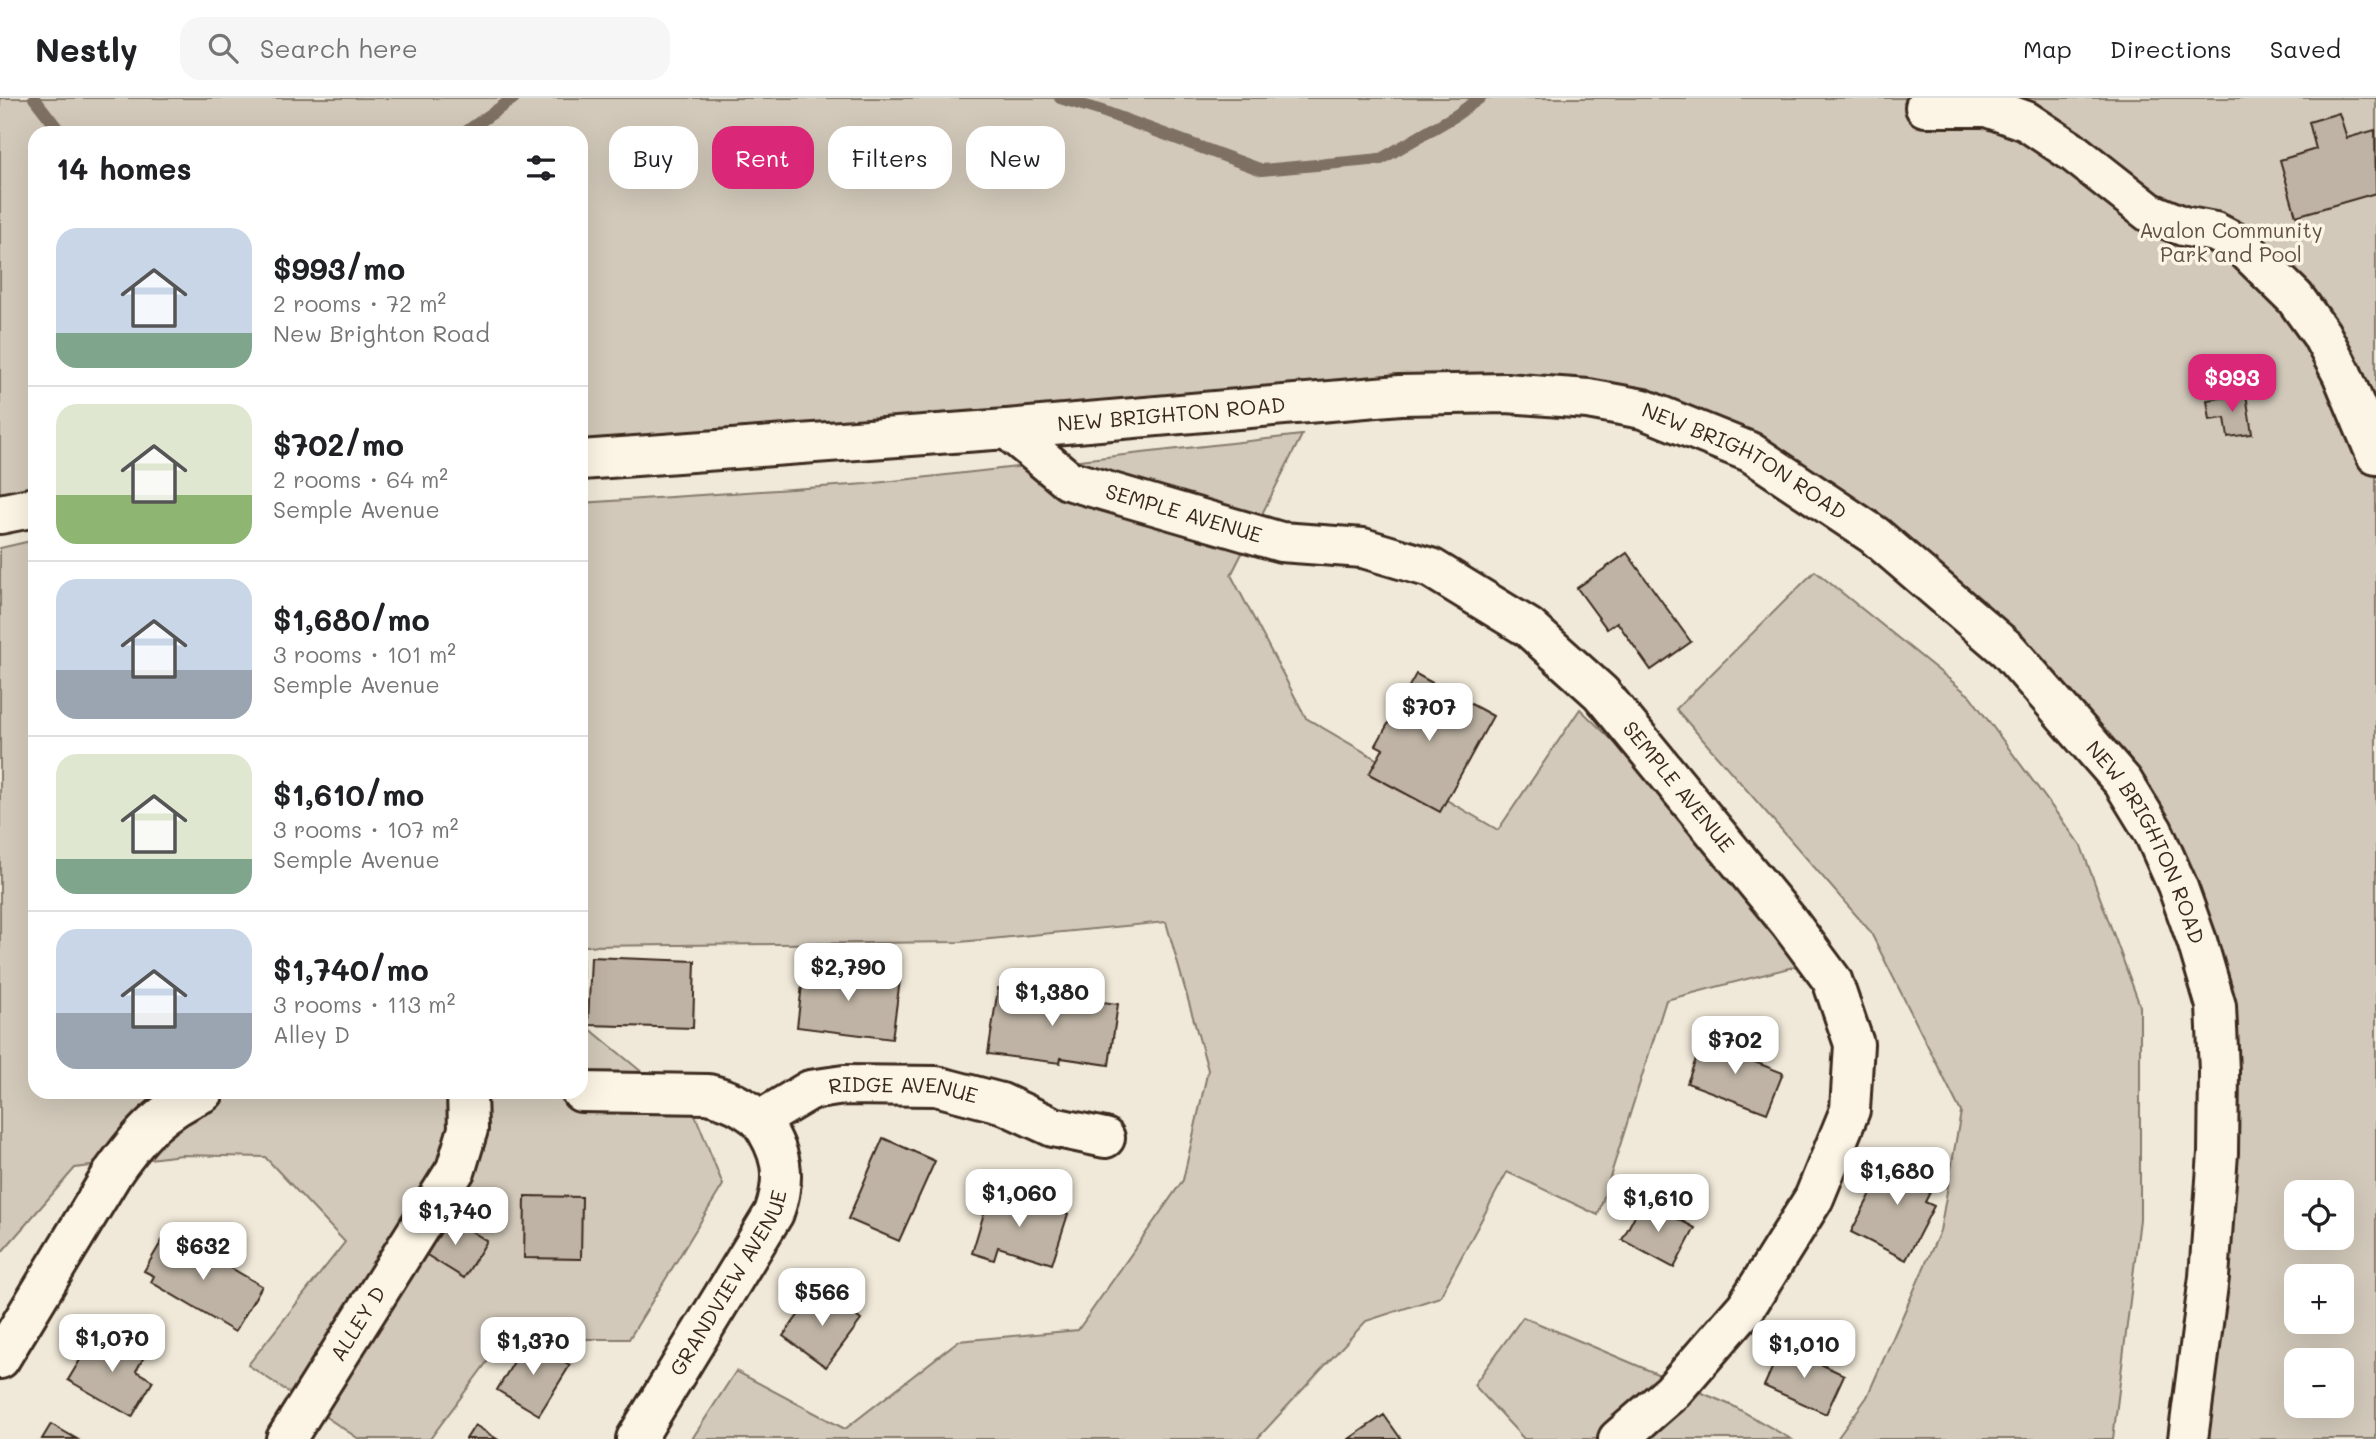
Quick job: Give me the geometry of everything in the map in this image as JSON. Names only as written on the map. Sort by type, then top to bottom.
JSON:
[{"type":"street","points":[[1925,107],[1987,107],[2026,121],[2074,153],[2149,212],[2183,226],[2215,232],[2242,246],[2295,298],[2321,334],[2342,374],[2376,455]]},
{"type":"street","name":"NEW BRIGHTON ROAD","points":[[588,459],[1007,429],[1400,395],[1506,393],[1588,399],[1643,410],[1751,452],[1874,535],[2008,650],[2123,782],[2153,831],[2177,885],[2216,1006],[2219,1071],[2218,1153],[2209,1277],[2188,1439]]},
{"type":"street","name":"SEMPLE AVENUE","points":[[1007,429],[1068,480],[1282,542],[1363,548],[1431,568],[1529,628],[1601,693],[1789,922],[1832,980],[1854,1044],[1850,1110],[1814,1198],[1746,1307],[1672,1392],[1618,1439]]},
{"type":"street","points":[[0,514],[28,508]]},
{"type":"street","name":"RIDGE AVENUE","points":[[760,1120],[810,1090],[844,1085],[936,1086],[1001,1104],[1053,1127],[1105,1138]]},
{"type":"street","points":[[588,1092],[708,1094],[727,1098],[745,1107],[760,1120]]},
{"type":"street","points":[[0,1359],[114,1171],[147,1128],[170,1109],[190,1099]]},
{"type":"street","name":"ALLEY D","points":[[286,1439],[456,1169],[468,1129],[467,1099]]},
{"type":"street","name":"GRANDVIEW AVENUE","points":[[636,1439],[774,1213],[780,1194],[780,1164],[771,1136],[760,1120]]},
{"type":"green space","name":"Avalon Community Park and Pool","points":[[0,98],[2376,98],[2376,1439],[2188,1439],[2209,1277],[2197,941],[2077,728],[1795,481],[1588,399],[588,460],[588,126],[28,126],[28,508],[0,514]]},
{"type":"green space","points":[[1302,435],[1231,575],[1306,718],[1498,830],[1580,709],[1694,819],[1797,966],[1666,1000],[1598,1215],[1507,1172],[1440,1297],[1366,1321],[1257,1439],[692,1439],[736,1371],[845,1429],[958,1341],[1078,1330],[1183,1180],[1208,1070],[1166,922],[960,942],[588,946],[588,503],[866,484]]},
{"type":"green space","points":[[28,542],[28,1099],[588,1099],[588,1027],[696,1117],[723,1185],[629,1339],[504,1339],[430,1439],[359,1439],[248,1365],[345,1242],[265,1157],[182,1155],[75,1168],[0,1254],[0,548]]},
{"type":"green space","points":[[1815,571],[1970,696],[2081,846],[2140,1006],[2140,1219],[2113,1439],[1837,1439],[1867,1397],[1940,1231],[1961,1112],[1870,931],[1676,709]]},
{"type":"green space","points":[[1523,1317],[1733,1406],[1791,1439],[1524,1439],[1474,1385]]},
{"type":"building","points":[[2339,113],[2347,138],[2375,130],[2376,193],[2296,216],[2280,160],[2316,149],[2309,122]]},
{"type":"building","points":[[2246,394],[2252,434],[2228,437],[2225,418],[2210,420],[2207,400]]},
{"type":"building","points":[[1627,553],[1691,642],[1651,670],[1617,622],[1607,629],[1577,588]]},
{"type":"building","points":[[1416,674],[1493,716],[1440,812],[1369,774],[1383,749],[1376,745]]},
{"type":"building","points":[[591,957],[695,961],[693,1028],[588,1025]]},
{"type":"building","points":[[804,968],[900,980],[892,1039],[797,1027]]},
{"type":"building","points":[[998,988],[1118,1004],[1109,1065],[1061,1058],[1060,1063],[988,1054]]},
{"type":"building","points":[[1722,1038],[1756,1051],[1752,1061],[1783,1073],[1767,1113],[1687,1083],[1701,1046],[1717,1052]]},
{"type":"building","points":[[883,1138],[935,1161],[899,1241],[848,1219]]},
{"type":"building","points":[[1892,1153],[1938,1177],[1925,1202],[1934,1206],[1906,1260],[1851,1232]]},
{"type":"building","points":[[991,1190],[1068,1214],[1052,1264],[998,1247],[994,1260],[972,1253]]},
{"type":"building","points":[[525,1196],[582,1197],[581,1259],[524,1258]]},
{"type":"building","points":[[1643,1200],[1695,1228],[1674,1268],[1622,1240]]},
{"type":"building","points":[[446,1215],[487,1241],[464,1278],[422,1252]]},
{"type":"building","points":[[166,1234],[176,1241],[178,1237],[262,1286],[235,1332],[151,1282],[154,1276],[144,1271]]},
{"type":"building","points":[[818,1288],[861,1320],[826,1367],[783,1336]]},
{"type":"building","points":[[98,1330],[144,1357],[136,1371],[153,1381],[132,1417],[68,1380]]},
{"type":"building","points":[[527,1340],[570,1365],[539,1415],[497,1390]]},
{"type":"building","points":[[1782,1346],[1844,1375],[1826,1414],[1764,1386]]},
{"type":"building","points":[[1384,1415],[1401,1439],[1349,1439]]},
{"type":"building","points":[[51,1424],[77,1439],[42,1439]]},
{"type":"building","points":[[475,1425],[497,1439],[466,1439]]},
{"type":"waterway","points":[[34,98],[56,126]]},
{"type":"waterway","points":[[474,126],[514,98]]},
{"type":"waterway","points":[[1060,98],[1262,170],[1381,159],[1455,116],[1480,98]]}]
